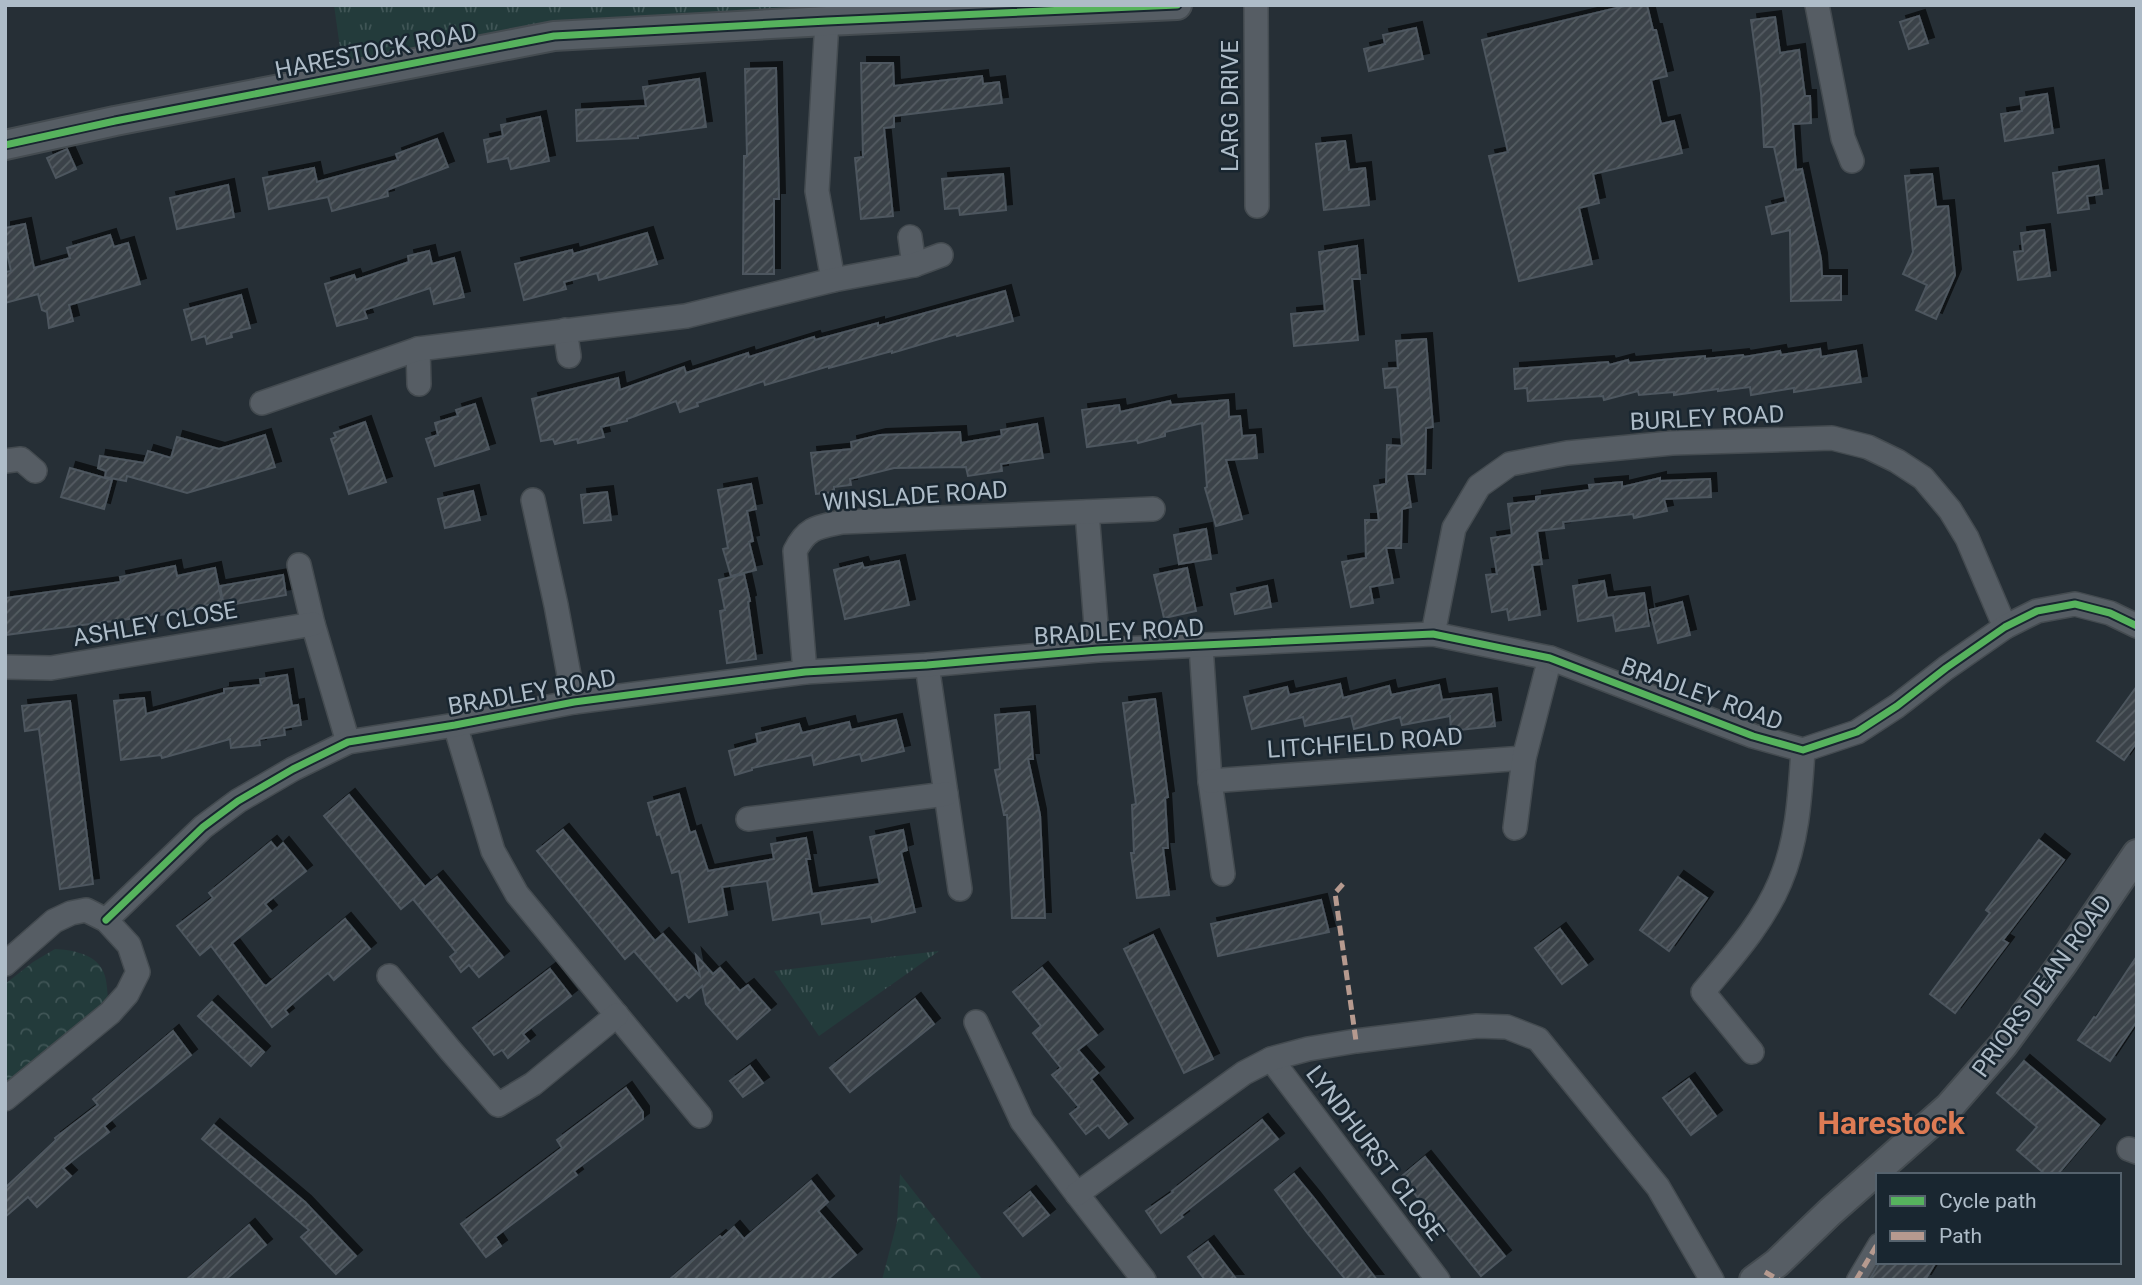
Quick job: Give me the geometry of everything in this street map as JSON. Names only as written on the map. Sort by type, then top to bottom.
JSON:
[{"type":"street","name":"HARESTOCK ROAD","points":[[5,145],[115,121],[554,36],[827,20],[1176,5]]},
{"type":"street","name":"LARG DRIVE","points":[[1256,5],[1257,206]]},
{"type":"street","points":[[1817,5],[1833,141],[1852,161]]},
{"type":"street","points":[[827,20],[817,191],[833,280]]},
{"type":"street","points":[[910,237],[914,265]]},
{"type":"street","points":[[262,403],[418,349],[686,316],[833,280],[914,265],[941,255]]},
{"type":"street","points":[[565,330],[569,356]]},
{"type":"street","points":[[418,349],[419,384]]},
{"type":"street","name":"BURLEY ROAD","points":[[1433,634],[1454,528],[1479,486],[1510,464],[1566,453],[1672,443],[1832,438],[1868,447],[1923,478],[1950,510],[1967,538],[2005,627]]},
{"type":"street","points":[[5,461],[21,459],[35,471]]},
{"type":"street","points":[[533,500],[575,702]]},
{"type":"street","name":"WINSLADE ROAD","points":[[805,672],[795,551],[802,537],[813,528],[842,522],[1153,509]]},
{"type":"street","points":[[1087,512],[1098,650]]},
{"type":"street","points":[[299,565],[313,624],[348,742]]},
{"type":"street","name":"BRADLEY ROAD","points":[[106,920],[212,821],[238,801],[348,742],[575,702],[805,672],[927,665],[1098,650],[1433,634],[1550,658],[1753,736],[1803,750],[1857,732],[2005,627],[2037,611],[2075,604],[2110,613],[2137,626]]},
{"type":"street","name":"ASHLEY CLOSE","points":[[5,667],[51,668],[313,624]]},
{"type":"street","points":[[1200,646],[1210,781],[1223,874]]},
{"type":"street","points":[[1515,828],[1524,758],[1550,658]]},
{"type":"street","points":[[927,665],[960,889]]},
{"type":"street","points":[[455,725],[493,850],[517,894],[700,1116]]},
{"type":"street","points":[[1752,1052],[1703,992],[1738,949],[1780,883],[1792,844],[1803,750]]},
{"type":"street","name":"LITCHFIELD ROAD","points":[[1210,781],[1524,758]]},
{"type":"street","points":[[748,819],[946,794]]},
{"type":"street","name":"PRIORS DEAN ROAD","points":[[1766,1277],[1830,1212],[1945,1111],[2003,1045],[2137,855]]},
{"type":"street","points":[[5,964],[54,921],[86,910],[106,920],[129,945],[138,972],[127,994],[110,1013],[5,1099]]},
{"type":"street","points":[[389,976],[498,1105],[533,1084],[617,1015]]},
{"type":"street","points":[[976,1022],[1022,1121],[1144,1280]]},
{"type":"street","points":[[1077,1194],[1244,1073],[1270,1059],[1356,1041],[1477,1026],[1507,1027],[1538,1039],[1658,1187],[1712,1280]]},
{"type":"street","name":"LYNDHURST CLOSE","points":[[1270,1059],[1438,1280]]},
{"type":"street","points":[[1856,1280],[1876,1247]]},
{"type":"green space","points":[[334,5],[983,5],[554,36],[344,77]]},
{"type":"green space","points":[[55,949],[81,953],[93,959],[105,976],[108,998],[100,1008],[5,1084],[5,984]]},
{"type":"green space","points":[[939,951],[819,1036],[774,971]]},
{"type":"green space","points":[[900,1174],[983,1280],[882,1280],[897,1222]]},
{"type":"building","points":[[1629,5],[1647,5],[1653,30],[1656,30],[1667,76],[1651,80],[1661,124],[1674,121],[1682,153],[1593,174],[1599,203],[1579,208],[1592,264],[1519,281],[1489,156],[1508,152],[1482,40]]},
{"type":"building","points":[[1919,16],[1928,43],[1909,49],[1900,22]]},
{"type":"building","points":[[1775,17],[1780,53],[1799,50],[1805,96],[1810,96],[1811,123],[1793,124],[1796,170],[1802,169],[1821,259],[1822,276],[1841,276],[1841,300],[1791,301],[1790,230],[1772,234],[1766,207],[1786,202],[1774,147],[1764,147],[1761,93],[1751,20]]},
{"type":"building","points":[[1416,28],[1423,59],[1369,71],[1364,49],[1385,44],[1383,35]]},
{"type":"building","points":[[861,63],[893,63],[894,86],[982,76],[983,84],[999,82],[1002,103],[894,116],[894,127],[884,128],[893,216],[861,219],[855,158],[863,157]]},
{"type":"building","points":[[776,68],[779,199],[774,199],[774,274],[743,274],[744,156],[747,156],[745,69]]},
{"type":"building","points":[[699,79],[706,127],[638,138],[577,141],[576,110],[646,106],[643,87]]},
{"type":"building","points":[[2047,94],[2053,133],[2005,141],[2001,114],[2022,111],[2020,98]]},
{"type":"building","points":[[540,117],[549,161],[511,169],[508,158],[488,162],[484,140],[503,136],[501,125]]},
{"type":"building","points":[[437,139],[448,167],[387,190],[388,196],[332,211],[328,197],[269,209],[263,178],[314,168],[317,182],[398,160],[396,154]]},
{"type":"building","points":[[1345,141],[1349,170],[1365,168],[1369,205],[1324,210],[1316,144]]},
{"type":"building","points":[[67,149],[76,169],[56,178],[47,158]]},
{"type":"building","points":[[2098,166],[2102,194],[2087,196],[2089,209],[2058,213],[2053,173]]},
{"type":"building","points":[[1003,174],[1006,210],[960,215],[959,208],[945,209],[942,179]]},
{"type":"building","points":[[1932,174],[1936,207],[1948,206],[1955,275],[1936,319],[1916,310],[1927,285],[1903,274],[1913,252],[1905,176]]},
{"type":"building","points":[[228,185],[234,217],[177,229],[170,198]]},
{"type":"building","points":[[25,224],[34,268],[70,258],[67,248],[110,235],[114,247],[128,243],[140,284],[69,305],[73,321],[49,328],[47,312],[42,310],[38,294],[5,303],[5,272],[11,271],[5,244],[5,228]]},
{"type":"building","points":[[2044,230],[2050,276],[2018,280],[2014,252],[2023,251],[2021,233]]},
{"type":"building","points":[[647,233],[657,264],[599,280],[597,273],[564,282],[566,289],[524,300],[515,264],[572,250],[573,254]]},
{"type":"building","points":[[1357,246],[1360,279],[1352,279],[1358,340],[1294,346],[1291,314],[1325,311],[1319,252]]},
{"type":"building","points":[[429,251],[432,264],[454,258],[464,297],[434,304],[430,288],[364,310],[367,318],[337,326],[325,284],[354,275],[356,280],[409,262],[408,256]]},
{"type":"building","points":[[1005,291],[1013,321],[892,353],[829,366],[765,385],[764,381],[697,403],[698,406],[680,412],[676,401],[627,421],[601,427],[604,437],[578,443],[577,439],[555,444],[553,439],[541,441],[532,399],[618,378],[620,390],[684,367],[686,373],[748,353],[749,357],[814,337],[815,340],[878,323],[878,326]]},
{"type":"building","points":[[241,295],[250,328],[231,333],[232,337],[207,344],[205,336],[192,340],[184,310]]},
{"type":"building","points":[[1426,339],[1433,427],[1426,428],[1425,474],[1406,474],[1411,507],[1402,509],[1401,548],[1386,548],[1393,583],[1370,587],[1373,603],[1351,607],[1342,562],[1366,558],[1365,520],[1379,520],[1374,486],[1386,484],[1387,445],[1402,446],[1397,387],[1385,388],[1383,369],[1398,368],[1396,341]]},
{"type":"building","points":[[1820,349],[1821,357],[1856,351],[1861,382],[1751,395],[1750,387],[1674,395],[1674,392],[1639,395],[1638,391],[1604,400],[1603,396],[1528,401],[1527,388],[1515,389],[1514,369],[1608,362],[1609,365],[1628,360],[1629,363],[1705,356],[1705,359],[1744,357],[1780,351],[1781,355]]},
{"type":"building","points":[[1228,400],[1229,417],[1240,416],[1242,436],[1255,435],[1257,458],[1226,460],[1242,519],[1216,526],[1205,488],[1202,423],[1165,432],[1165,436],[1138,443],[1137,440],[1087,447],[1082,410],[1119,405],[1120,412],[1170,401],[1171,405]]},
{"type":"building","points":[[475,404],[489,449],[435,466],[426,439],[438,435],[435,423],[458,416],[456,410]]},
{"type":"building","points":[[365,422],[386,482],[349,494],[331,439],[336,437],[334,433]]},
{"type":"building","points":[[1037,424],[1043,458],[1001,464],[1002,471],[968,476],[966,467],[894,468],[850,479],[851,485],[834,487],[834,492],[816,494],[811,453],[852,449],[851,442],[880,435],[960,432],[961,443],[1002,436],[1001,430]]},
{"type":"building","points":[[265,435],[275,467],[187,493],[127,476],[126,481],[105,477],[106,471],[98,468],[100,456],[144,463],[148,451],[171,458],[177,437],[219,449]]},
{"type":"building","points":[[70,468],[112,480],[104,509],[61,497]]},
{"type":"building","points":[[1660,478],[1660,481],[1710,479],[1711,497],[1664,499],[1667,511],[1634,518],[1633,514],[1563,522],[1564,528],[1537,531],[1542,564],[1532,565],[1540,615],[1509,620],[1507,609],[1492,612],[1486,575],[1497,574],[1491,538],[1512,535],[1508,504],[1536,501],[1536,497],[1590,490],[1589,485],[1622,482],[1622,487]]},
{"type":"building","points":[[751,484],[756,509],[747,511],[753,541],[749,542],[756,570],[731,576],[723,549],[728,548],[718,490]]},
{"type":"building","points":[[473,491],[480,520],[445,528],[438,499]]},
{"type":"building","points":[[607,492],[611,520],[584,523],[581,495]]},
{"type":"building","points":[[1206,529],[1211,559],[1179,564],[1174,535]]},
{"type":"building","points":[[899,561],[909,605],[845,619],[834,570],[862,563],[864,568]]},
{"type":"building","points":[[175,566],[177,576],[215,568],[222,602],[167,614],[5,635],[5,598],[121,582],[120,577]]},
{"type":"building","points":[[1187,568],[1196,611],[1164,618],[1154,575]]},
{"type":"building","points":[[744,574],[750,601],[756,659],[727,663],[720,611],[725,610],[719,580]]},
{"type":"building","points":[[283,575],[286,595],[224,606],[220,586]]},
{"type":"building","points":[[1604,581],[1607,598],[1644,593],[1649,626],[1616,631],[1613,615],[1578,621],[1573,586]]},
{"type":"building","points":[[1267,586],[1271,607],[1235,614],[1231,594]]},
{"type":"building","points":[[1682,602],[1690,635],[1658,643],[1650,610]]},
{"type":"building","points":[[287,675],[292,706],[298,705],[301,725],[284,728],[285,735],[259,739],[260,745],[231,748],[230,739],[162,758],[161,755],[121,760],[114,701],[144,698],[146,714],[224,693],[224,689],[261,685],[260,679]]},
{"type":"building","points":[[1340,684],[1343,698],[1389,686],[1391,695],[1439,685],[1442,700],[1491,694],[1495,726],[1451,731],[1450,716],[1402,725],[1400,717],[1354,729],[1351,716],[1305,726],[1303,717],[1252,729],[1244,697],[1287,687],[1289,695]]},
{"type":"building","points":[[2137,686],[2137,742],[2124,760],[2097,741]]},
{"type":"building","points":[[1155,699],[1168,797],[1165,798],[1168,848],[1163,848],[1169,895],[1137,898],[1131,853],[1134,853],[1132,805],[1136,804],[1123,703]]},
{"type":"building","points":[[70,701],[93,884],[60,889],[39,729],[25,731],[22,706]]},
{"type":"building","points":[[1029,712],[1033,759],[1028,759],[1040,815],[1045,918],[1012,918],[1007,815],[1004,815],[995,770],[1000,769],[995,715]]},
{"type":"building","points":[[896,720],[904,751],[862,761],[860,754],[814,765],[812,755],[752,768],[735,775],[729,751],[758,743],[756,734],[799,724],[802,733],[849,722],[851,730]]},
{"type":"building","points":[[679,794],[690,833],[695,831],[708,871],[774,859],[771,844],[806,838],[810,859],[806,859],[812,894],[880,884],[870,837],[903,830],[907,850],[901,852],[915,912],[872,922],[871,917],[822,924],[820,912],[773,920],[767,881],[722,887],[727,915],[689,922],[679,871],[672,873],[648,803]]},
{"type":"building","points":[[349,795],[425,887],[437,877],[503,957],[479,977],[469,965],[461,972],[450,957],[456,952],[413,899],[401,909],[324,816]]},
{"type":"building","points":[[563,830],[655,941],[663,934],[700,976],[696,955],[713,974],[720,968],[740,991],[748,985],[770,1010],[737,1039],[706,1004],[702,986],[689,998],[685,994],[677,1001],[634,951],[625,959],[537,851]]},
{"type":"building","points":[[2039,840],[2064,860],[2003,940],[2008,943],[1955,1013],[1930,994],[1990,913],[1986,910]]},
{"type":"building","points":[[271,842],[277,849],[283,843],[306,871],[265,904],[271,911],[232,943],[263,984],[266,986],[345,919],[370,949],[334,980],[328,973],[285,1010],[288,1014],[272,1027],[211,946],[200,955],[177,926],[213,898],[209,893]]},
{"type":"building","points":[[1678,877],[1707,898],[1669,951],[1640,930]]},
{"type":"building","points":[[1321,900],[1329,932],[1218,956],[1211,924]]},
{"type":"building","points":[[1560,929],[1587,965],[1562,984],[1535,948]]},
{"type":"building","points":[[1153,935],[1213,1059],[1184,1073],[1124,949]]},
{"type":"building","points":[[2137,956],[2137,1021],[2110,1061],[2078,1040]]},
{"type":"building","points":[[1042,968],[1097,1035],[1078,1050],[1098,1073],[1091,1079],[1127,1124],[1109,1138],[1098,1125],[1086,1134],[1070,1114],[1079,1107],[1052,1075],[1061,1068],[1033,1033],[1041,1026],[1013,992]]},
{"type":"building","points":[[550,969],[571,996],[523,1034],[529,1041],[508,1058],[502,1050],[494,1055],[473,1028]]},
{"type":"building","points":[[915,999],[934,1024],[850,1092],[830,1068]]},
{"type":"building","points":[[212,1002],[264,1052],[251,1066],[198,1016]]},
{"type":"building","points":[[173,1031],[191,1055],[104,1126],[109,1132],[63,1168],[71,1176],[37,1207],[28,1197],[5,1217],[5,1188],[56,1140],[55,1138],[98,1105],[93,1099]]},
{"type":"building","points":[[2024,1061],[2099,1125],[2059,1173],[2044,1173],[2017,1150],[2037,1127],[1997,1093]]},
{"type":"building","points":[[750,1066],[763,1083],[743,1097],[730,1081]]},
{"type":"building","points":[[1689,1079],[1716,1116],[1691,1135],[1663,1098]]},
{"type":"building","points":[[626,1088],[643,1112],[643,1119],[574,1171],[577,1175],[495,1237],[501,1246],[486,1257],[461,1224],[562,1148],[557,1140]]},
{"type":"building","points":[[1262,1120],[1278,1139],[1161,1233],[1146,1211]]},
{"type":"building","points":[[214,1125],[305,1202],[356,1256],[336,1274],[301,1237],[309,1230],[202,1139]]},
{"type":"building","points":[[1425,1157],[1505,1256],[1481,1276],[1401,1177]]},
{"type":"building","points":[[1294,1174],[1377,1280],[1346,1280],[1308,1234],[1275,1190]]},
{"type":"building","points":[[811,1181],[828,1202],[818,1211],[856,1255],[827,1280],[669,1280],[734,1227],[744,1239]]},
{"type":"building","points":[[1030,1192],[1049,1215],[1023,1236],[1004,1213]]},
{"type":"building","points":[[249,1225],[266,1245],[225,1280],[186,1280]]},
{"type":"building","points":[[1208,1242],[1237,1280],[1205,1280],[1188,1257]]},
{"type":"building","points":[[1879,1264],[1935,1264],[1925,1280],[1869,1280]]},
{"type":"marked path","points":[[1343,884],[1335,893],[1356,1041]]},
{"type":"marked path","points":[[1856,1280],[1876,1246]]},
{"type":"marked path","points":[[1765,1272],[1779,1280]]},
{"type":"cycle path","points":[[5,145],[115,121],[554,36],[1177,5]]},
{"type":"cycle path","points":[[106,920],[203,827],[238,801],[293,769],[348,742],[574,702],[805,672],[927,665],[1098,650],[1433,634],[1550,658],[1753,736],[1803,750],[1857,732],[2005,627],[2037,611],[2075,604],[2110,613],[2137,626]]},
{"type":"district","name":"Harestock","points":[[1891,1123]]}]
